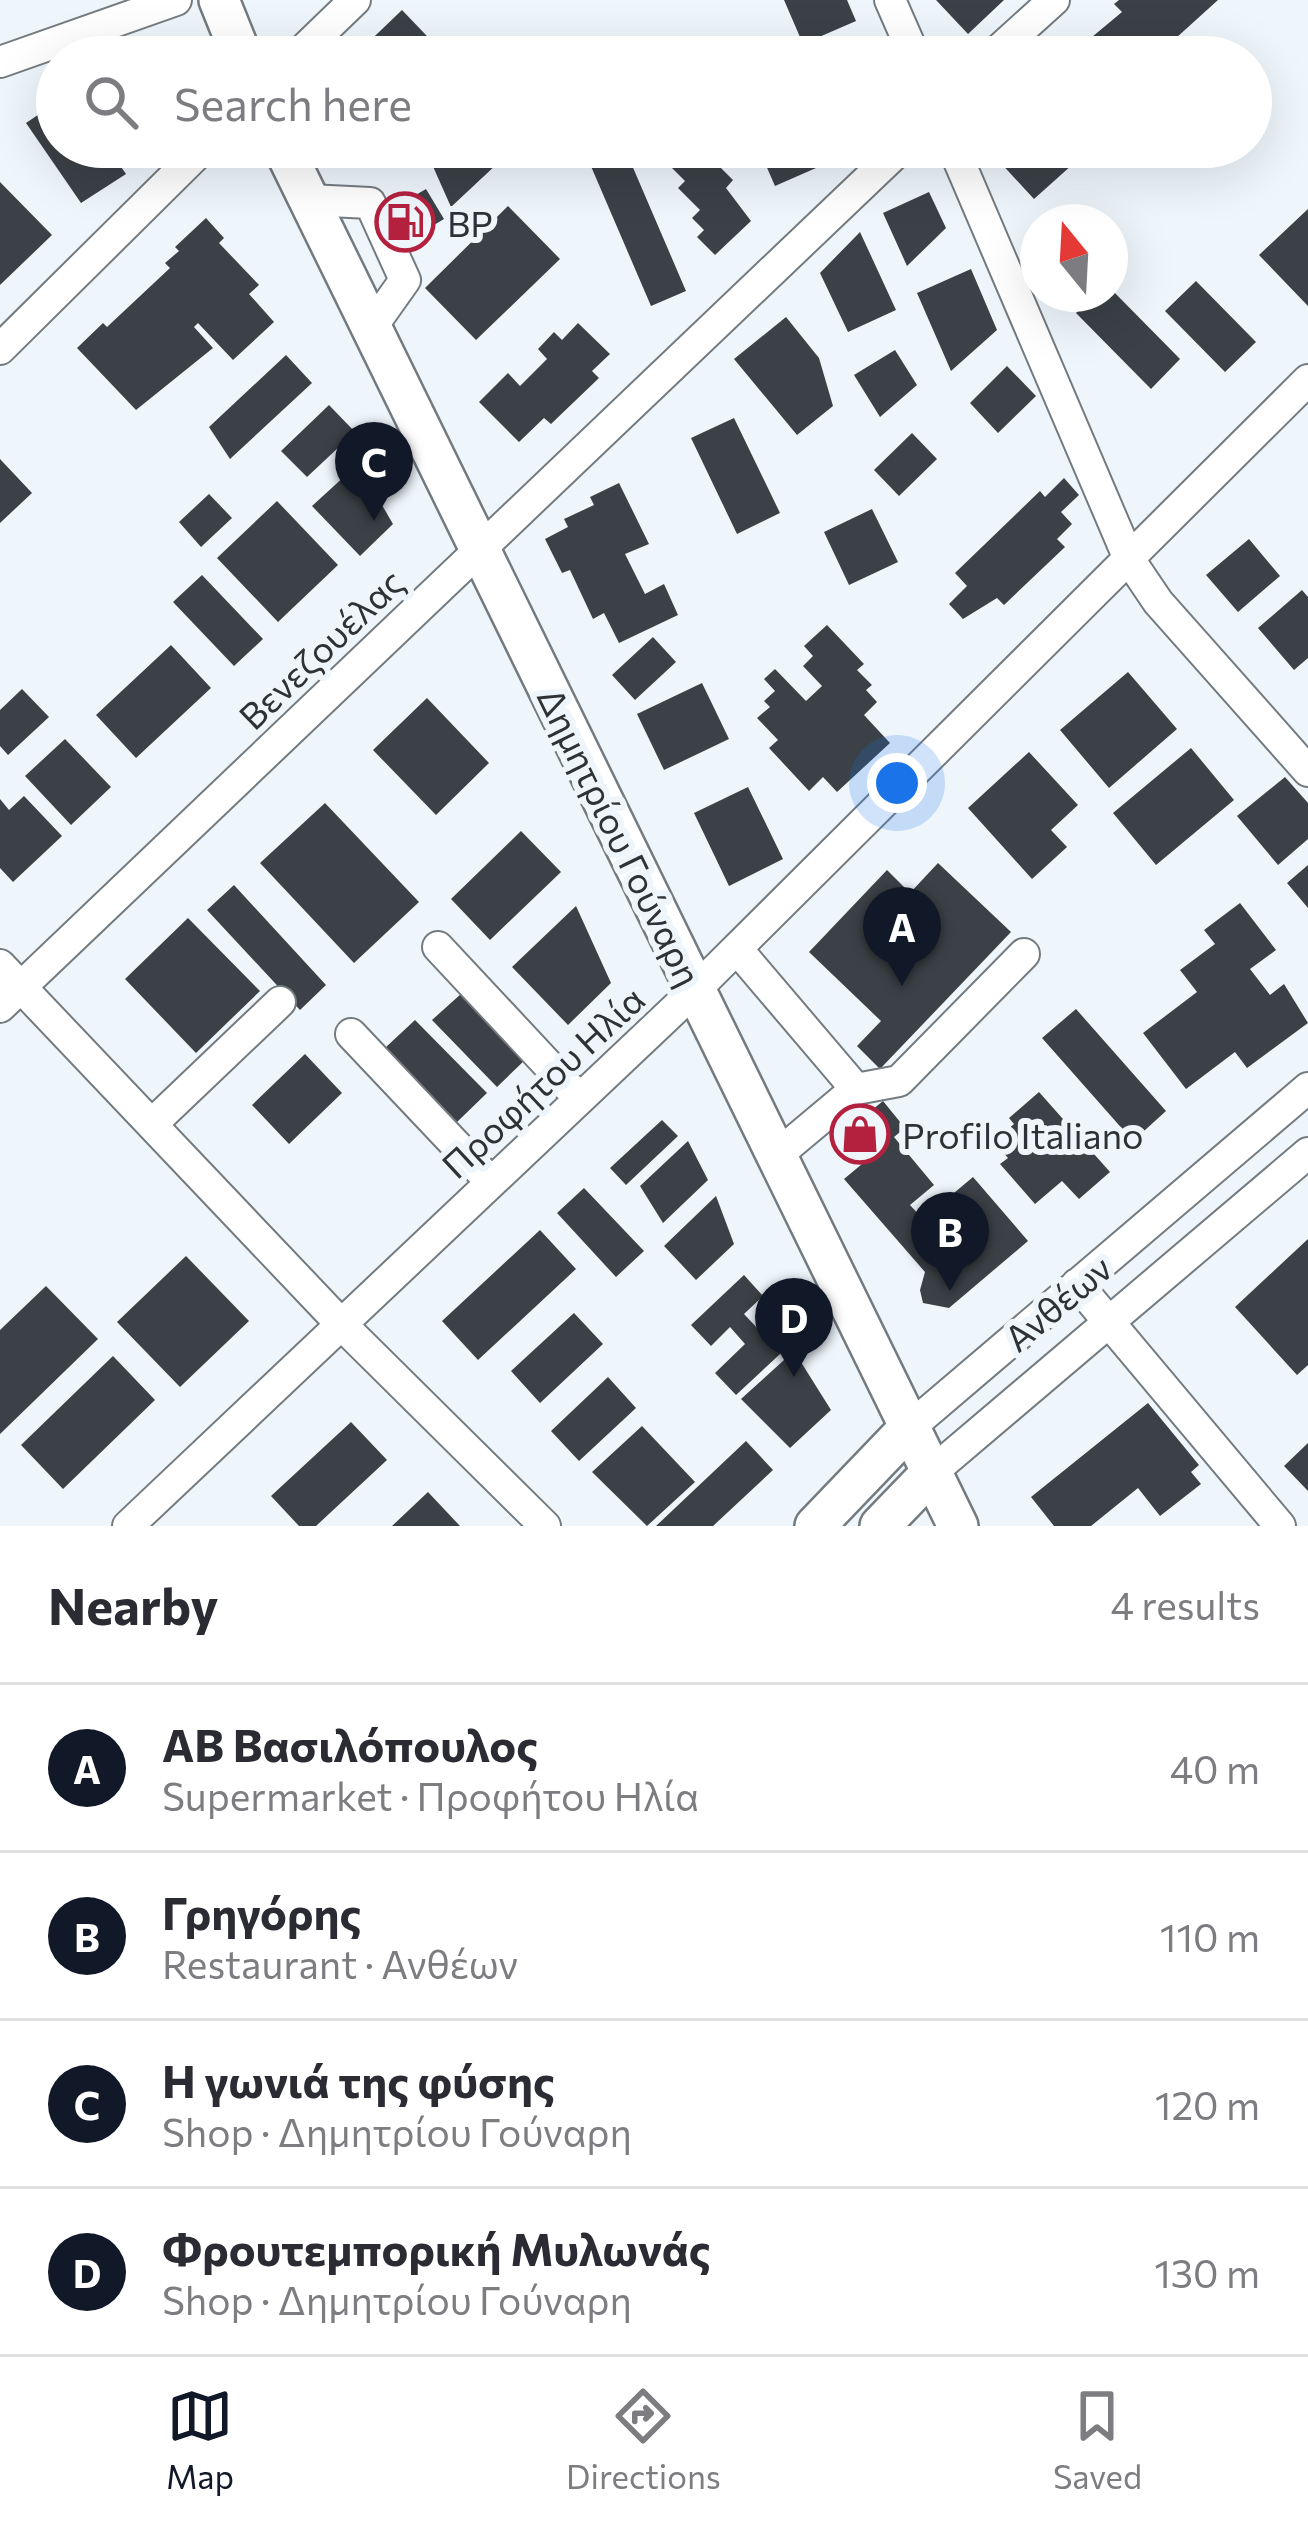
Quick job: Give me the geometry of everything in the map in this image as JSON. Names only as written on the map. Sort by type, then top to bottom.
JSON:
[{"type":"main road","points":[[219,0],[234,36]]},
{"type":"main road","name":"Δημητρίου Γούναρη","points":[[293,168],[958,1526]]},
{"type":"main road","name":"Ανθέων","points":[[815,1526],[909,1428]]},
{"type":"main road","name":"Ανθέων","points":[[880,1526],[932,1473]]},
{"type":"street","points":[[74,36],[176,0]]},
{"type":"street","points":[[318,36],[355,0]]},
{"type":"street","points":[[890,0],[906,36]]},
{"type":"street","points":[[1015,36],[1054,0]]},
{"type":"street","points":[[0,62],[36,49]]},
{"type":"street","points":[[0,349],[184,168]]},
{"type":"street","name":"Βενεζουέλας","points":[[8,986],[481,548],[880,168]]},
{"type":"street","points":[[962,168],[1129,559],[1158,602],[1308,771]]},
{"type":"street","points":[[309,200],[370,203],[405,280],[371,328]]},
{"type":"street","name":"Προφήτου Ηλία","points":[[128,1526],[695,990],[1308,380]]},
{"type":"street","points":[[438,947],[578,1099]]},
{"type":"street","points":[[737,949],[856,1090]]},
{"type":"street","points":[[776,1156],[856,1090],[899,1081],[1024,954]]},
{"type":"street","points":[[8,986],[152,1124],[340,1324],[545,1526]]},
{"type":"street","points":[[152,1124],[280,1002]]},
{"type":"street","points":[[351,1034],[491,1182]]},
{"type":"street","name":"Ανθέων","points":[[909,1428],[1308,1088]]},
{"type":"street","name":"Ανθέων","points":[[932,1473],[1308,1153]]},
{"type":"street","points":[[1078,1284],[1280,1526]]},
{"type":"building","points":[[784,0],[847,0],[856,21],[821,36],[800,36]]},
{"type":"building","points":[[936,0],[1004,0],[968,34]]},
{"type":"building","points":[[1119,0],[1218,0],[1178,36],[1093,36],[1122,12],[1114,4]]},
{"type":"building","points":[[402,10],[427,36],[375,36]]},
{"type":"building","points":[[36,116],[36,138],[26,123]]},
{"type":"building","points":[[57,168],[122,168],[126,174],[81,203]]},
{"type":"building","points":[[434,168],[493,168],[451,207]]},
{"type":"building","points":[[592,168],[633,168],[686,291],[651,306]]},
{"type":"building","points":[[672,168],[721,168],[733,180],[726,188],[751,221],[715,255],[697,237],[704,230],[692,218],[700,210],[678,188],[685,181]]},
{"type":"building","points":[[767,168],[816,168],[775,186]]},
{"type":"building","points":[[1005,168],[1069,168],[1034,199]]},
{"type":"building","points":[[0,182],[52,235],[0,285]]},
{"type":"building","name":"BP","points":[[426,189],[444,219],[384,255],[366,224]]},
{"type":"building","points":[[929,192],[946,228],[907,266],[883,213]]},
{"type":"building","points":[[508,206],[560,259],[476,340],[425,288]]},
{"type":"building","points":[[1308,209],[1308,306],[1259,255]]},
{"type":"building","points":[[206,218],[224,238],[219,243],[259,285],[249,294],[274,322],[233,360],[198,323],[194,327],[213,348],[136,410],[77,348],[103,323],[107,327],[170,268],[165,263],[179,251],[175,247]]},
{"type":"building","points":[[860,232],[896,310],[848,332],[820,273]]},
{"type":"building","points":[[971,269],[997,330],[951,371],[917,293]]},
{"type":"building","points":[[1196,281],[1256,342],[1225,372],[1165,311]]},
{"type":"building","points":[[1128,306],[1180,359],[1151,389],[1076,313],[1128,312]]},
{"type":"building","points":[[786,317],[819,358],[833,406],[797,435],[734,359]]},
{"type":"building","points":[[578,323],[610,354],[592,371],[599,378],[551,424],[544,418],[519,442],[479,402],[508,373],[520,386],[547,359],[538,349],[554,332],[562,340]]},
{"type":"building","points":[[895,350],[917,385],[880,417],[854,375]]},
{"type":"building","points":[[286,355],[312,383],[230,459],[209,427]]},
{"type":"building","points":[[1007,366],[1036,396],[998,433],[970,403]]},
{"type":"building","points":[[329,405],[355,432],[307,477],[281,451]]},
{"type":"building","points":[[734,418],[780,513],[737,534],[691,438]]},
{"type":"building","points":[[912,433],[937,459],[899,496],[874,470]]},
{"type":"building","points":[[0,459],[32,493],[0,523]]},
{"type":"building","points":[[358,464],[393,524],[360,556],[312,506]]},
{"type":"building","points":[[1064,478],[1079,495],[1061,512],[1072,524],[1057,539],[1065,547],[1004,605],[997,598],[963,619],[949,604],[967,586],[955,573],[1040,491],[1045,497]]},
{"type":"building","points":[[619,483],[649,544],[625,554],[645,594],[664,584],[678,615],[619,643],[604,613],[593,619],[570,570],[562,573],[545,539],[568,527],[564,519],[594,505],[590,497]]},
{"type":"building","points":[[209,494],[232,518],[201,547],[179,522]]},
{"type":"building","points":[[277,501],[338,565],[278,622],[217,558]]},
{"type":"building","points":[[872,509],[898,562],[849,585],[824,532]]},
{"type":"building","points":[[1249,539],[1280,576],[1238,612],[1206,575]]},
{"type":"building","points":[[202,575],[263,639],[234,666],[173,602]]},
{"type":"building","points":[[1302,590],[1308,597],[1308,658],[1294,670],[1258,628]]},
{"type":"building","points":[[827,625],[864,664],[857,670],[872,685],[866,690],[877,702],[864,715],[890,743],[837,792],[823,777],[809,791],[769,748],[778,740],[757,718],[770,707],[764,701],[775,691],[764,679],[775,669],[806,701],[822,686],[803,666],[813,656],[804,646]]},
{"type":"building","points":[[653,637],[676,662],[635,700],[612,675]]},
{"type":"building","points":[[171,645],[211,688],[136,758],[96,715]]},
{"type":"building","points":[[1128,672],[1177,729],[1109,788],[1060,730]]},
{"type":"building","points":[[702,683],[729,739],[664,770],[637,714]]},
{"type":"building","points":[[22,689],[49,717],[8,755],[0,746],[0,710]]},
{"type":"building","points":[[427,698],[489,763],[436,815],[373,750]]},
{"type":"building","points":[[65,739],[111,787],[71,825],[25,776]]},
{"type":"building","points":[[1191,748],[1234,800],[1156,865],[1113,813]]},
{"type":"building","points":[[1029,752],[1078,805],[1051,830],[1067,847],[1032,879],[968,808]]},
{"type":"building","points":[[1285,777],[1308,803],[1308,839],[1278,865],[1237,816]]},
{"type":"building","points":[[748,787],[783,859],[729,886],[694,813]]},
{"type":"building","points":[[24,796],[62,836],[13,882],[0,868],[0,799],[9,810]]},
{"type":"building","points":[[325,803],[419,902],[354,963],[260,863]]},
{"type":"building","points":[[521,831],[561,872],[490,940],[451,899]]},
{"type":"building","points":[[938,863],[1011,932],[880,1069],[857,1046],[881,1021],[809,952],[887,870],[910,893]]},
{"type":"building","points":[[1308,865],[1308,908],[1287,883]]},
{"type":"building","points":[[234,885],[326,985],[300,1010],[207,910]]},
{"type":"building","points":[[1240,903],[1276,950],[1250,969],[1270,995],[1284,984],[1308,1023],[1247,1068],[1235,1052],[1186,1089],[1143,1033],[1197,992],[1180,970],[1215,944],[1204,930]]},
{"type":"building","points":[[576,906],[611,983],[568,1025],[512,967]]},
{"type":"building","points":[[188,918],[260,991],[196,1053],[125,979]]},
{"type":"building","points":[[462,993],[527,1058],[497,1087],[432,1020]]},
{"type":"building","points":[[1076,1009],[1166,1111],[1133,1141],[1042,1038]]},
{"type":"building","points":[[415,1020],[487,1093],[457,1122],[385,1048]]},
{"type":"building","points":[[305,1054],[342,1093],[289,1144],[252,1105]]},
{"type":"building","points":[[1039,1092],[1110,1172],[1079,1199],[1062,1181],[1035,1204],[1000,1164],[1008,1158],[994,1142],[1014,1124],[1009,1118]]},
{"type":"building","points":[[883,1101],[905,1128],[894,1137],[934,1185],[910,1205],[950,1249],[975,1230],[948,1198],[973,1177],[1028,1241],[949,1308],[923,1303],[920,1290],[925,1272],[844,1179],[862,1164],[839,1137]]},
{"type":"building","points":[[662,1120],[678,1136],[626,1185],[610,1168]]},
{"type":"building","points":[[688,1141],[708,1180],[663,1223],[640,1186]]},
{"type":"building","points":[[584,1188],[644,1251],[616,1277],[557,1213]]},
{"type":"building","points":[[716,1196],[734,1244],[696,1280],[664,1246]]},
{"type":"building","points":[[540,1230],[576,1269],[478,1360],[442,1321]]},
{"type":"building","points":[[1308,1239],[1308,1365],[1297,1375],[1235,1307]]},
{"type":"building","points":[[186,1256],[249,1321],[180,1387],[117,1322]]},
{"type":"building","points":[[744,1275],[763,1296],[744,1314],[760,1331],[772,1320],[793,1342],[736,1395],[715,1373],[745,1344],[730,1327],[711,1346],[691,1325]]},
{"type":"building","points":[[46,1286],[98,1339],[0,1434],[0,1330]]},
{"type":"building","points":[[574,1313],[603,1344],[540,1403],[511,1371]]},
{"type":"building","points":[[794,1351],[831,1410],[790,1448],[741,1399]]},
{"type":"building","points":[[113,1356],[155,1400],[63,1489],[21,1445]]},
{"type":"building","points":[[608,1377],[636,1408],[579,1461],[551,1431]]},
{"type":"building","points":[[1148,1403],[1199,1465],[1191,1472],[1201,1484],[1160,1516],[1138,1488],[1091,1526],[1054,1526],[1031,1497]]},
{"type":"building","points":[[351,1422],[387,1460],[316,1526],[299,1526],[271,1496]]},
{"type":"building","points":[[642,1426],[695,1482],[647,1526],[592,1472]]},
{"type":"building","points":[[746,1441],[773,1470],[713,1526],[656,1526]]},
{"type":"building","points":[[1308,1443],[1308,1491],[1284,1466]]},
{"type":"building","points":[[428,1492],[460,1526],[392,1526]]},
{"type":"place","name":"BP","points":[[405,222]]},
{"type":"place","name":"Η γωνιά της φύσης","points":[[374,521]]},
{"type":"place","name":"ΑΒ Βασιλόπουλος","points":[[902,986]]},
{"type":"place","name":"Profilo Italiano","points":[[860,1134]]},
{"type":"place","name":"Γρηγόρης","points":[[950,1291]]},
{"type":"place","name":"Φρουτεμπορική Μυλωνάς","points":[[794,1377]]}]
